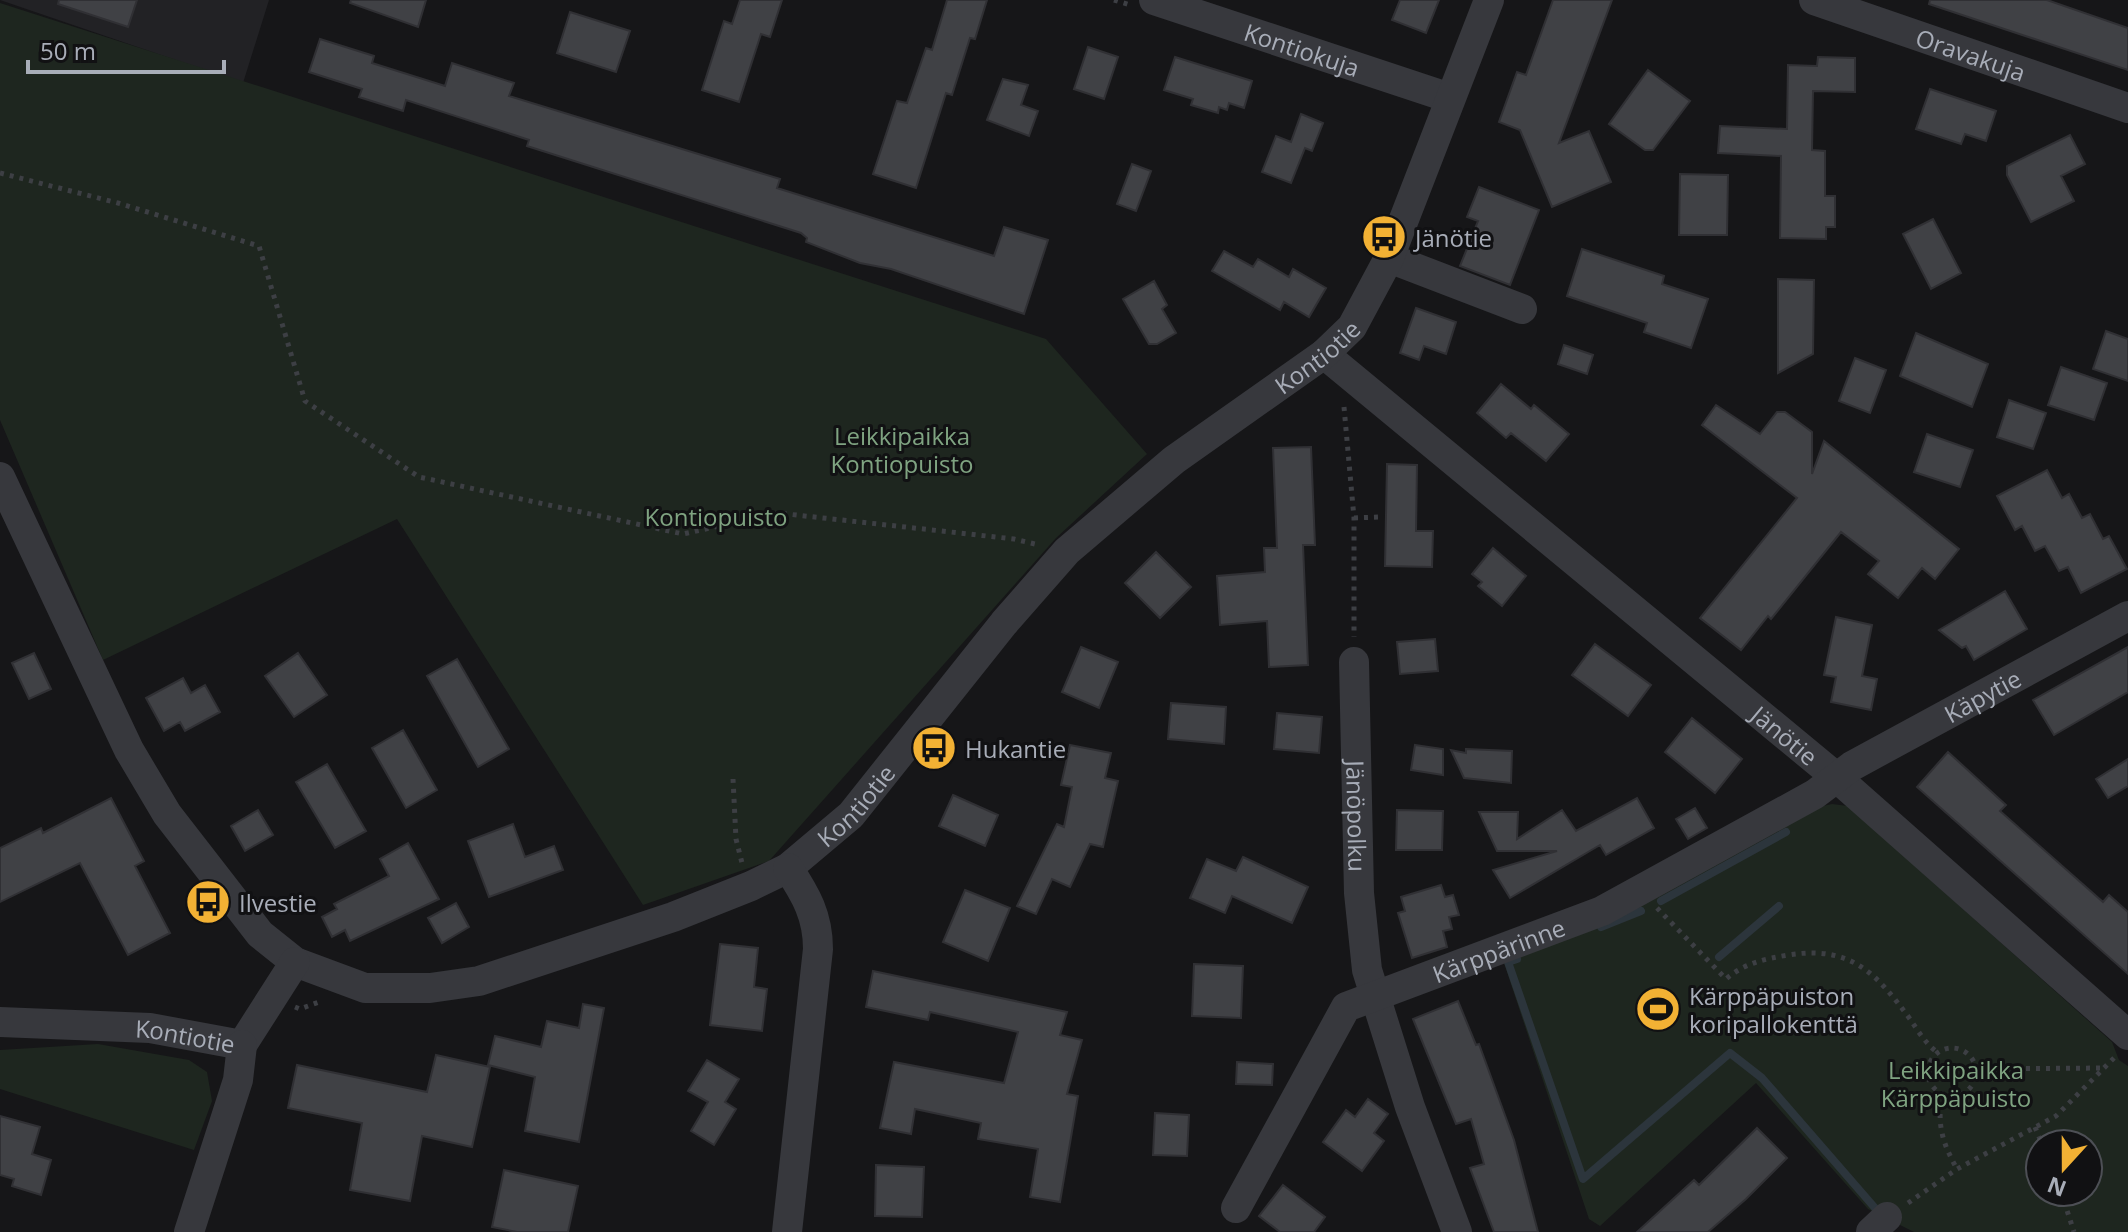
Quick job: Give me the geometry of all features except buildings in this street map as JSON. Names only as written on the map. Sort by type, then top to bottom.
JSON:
[{"type":"street","name":"Kontiokuja","points":[[1154,0],[1450,98]]},
{"type":"street","name":"Kontiotie","points":[[0,1022],[150,1028],[242,1045],[276,997],[295,962],[365,988],[430,988],[479,981],[673,917],[788,868],[851,815],[1004,623],[1067,551],[1174,460],[1324,354],[1352,327],[1389,258],[1489,0]]},
{"type":"street","name":"Oravakuja","points":[[1814,0],[2128,108]]},
{"type":"street","points":[[1389,258],[1522,309]]},
{"type":"street","name":"Jänötie","points":[[1324,354],[1836,777],[2124,1044]]},
{"type":"street","points":[[0,477],[109,710],[167,814],[260,934],[295,962]]},
{"type":"street","name":"Käpytie","points":[[1836,777],[2128,616]]},
{"type":"street","name":"Jänöpolku","points":[[1354,662],[1359,893],[1373,999]]},
{"type":"street","name":"Kärppärinne","points":[[1373,999],[1602,911],[1815,794],[1836,777]]},
{"type":"street","points":[[787,1232],[818,949],[818,925],[811,905],[788,868]]},
{"type":"street","points":[[1236,1208],[1346,1007],[1373,999],[1457,1232]]},
{"type":"street","points":[[189,1232],[238,1080],[242,1045]]},
{"type":"path","points":[[0,173],[118,203],[259,246],[305,401],[419,477],[683,534],[778,513],[1014,539]]},
{"type":"path","points":[[1354,662],[1354,518],[1343,398],[1356,382]]},
{"type":"path","points":[[1354,518],[1379,517]]},
{"type":"path","points":[[733,779],[736,839],[751,886]]},
{"type":"path","points":[[1639,890],[1726,979],[1742,966],[1806,952],[1833,954],[1862,965],[1882,982],[1937,1052]]},
{"type":"path","points":[[276,997],[300,1009],[327,1000]]},
{"type":"path","points":[[1879,1225],[1957,1169],[2056,1116],[2124,1044]]},
{"type":"path","points":[[1942,1094],[1963,1093],[1973,1083],[1976,1069],[1968,1054],[1961,1050],[1953,1048],[1937,1052],[1929,1064],[1928,1078],[1942,1094],[1938,1123],[1942,1142],[1957,1169]]},
{"type":"path","points":[[1976,1069],[2028,1065],[2104,1068]]},
{"type":"path","points":[[2066,1208],[2074,1232]]},
{"type":"shaded area","points":[[0,0],[269,0],[243,83]]},
{"type":"green space","points":[[0,3],[1046,339],[1147,454],[1056,538],[769,861],[643,905],[397,519],[103,660],[0,420]]},
{"type":"green space","name":"Leikkipaikka Kärppäpuisto","points":[[1832,804],[1848,806],[2112,1042],[2119,1060],[2128,1066],[2128,1232],[1914,1232],[1868,1209],[1756,1083],[1600,1226],[1589,1219],[1502,957],[1818,807]]},
{"type":"green space","points":[[98,1044],[189,1060],[207,1072],[212,1101],[194,1150],[0,1089],[0,1050]]},
{"type":"waterway","points":[[1661,901],[1786,832]]},
{"type":"waterway","points":[[1719,957],[1779,906]]},
{"type":"waterway","points":[[1601,927],[1641,911]]},
{"type":"waterway","points":[[1517,959],[1508,962],[1583,1179],[1730,1053],[1762,1078],[1875,1208]]},
{"type":"place","name":"Jänötie","points":[[1384,237]]},
{"type":"place","name":"Hukantie","points":[[934,748]]},
{"type":"place","name":"Ilvestie","points":[[208,902]]},
{"type":"place","name":"Kärppäpuiston koripallokenttä","points":[[1658,1009]]},
{"type":"park label","name":"Leikkipaikka Kontiopuisto","points":[[902,449]]},
{"type":"park label","name":"Kontiopuisto","points":[[716,516]]}]
